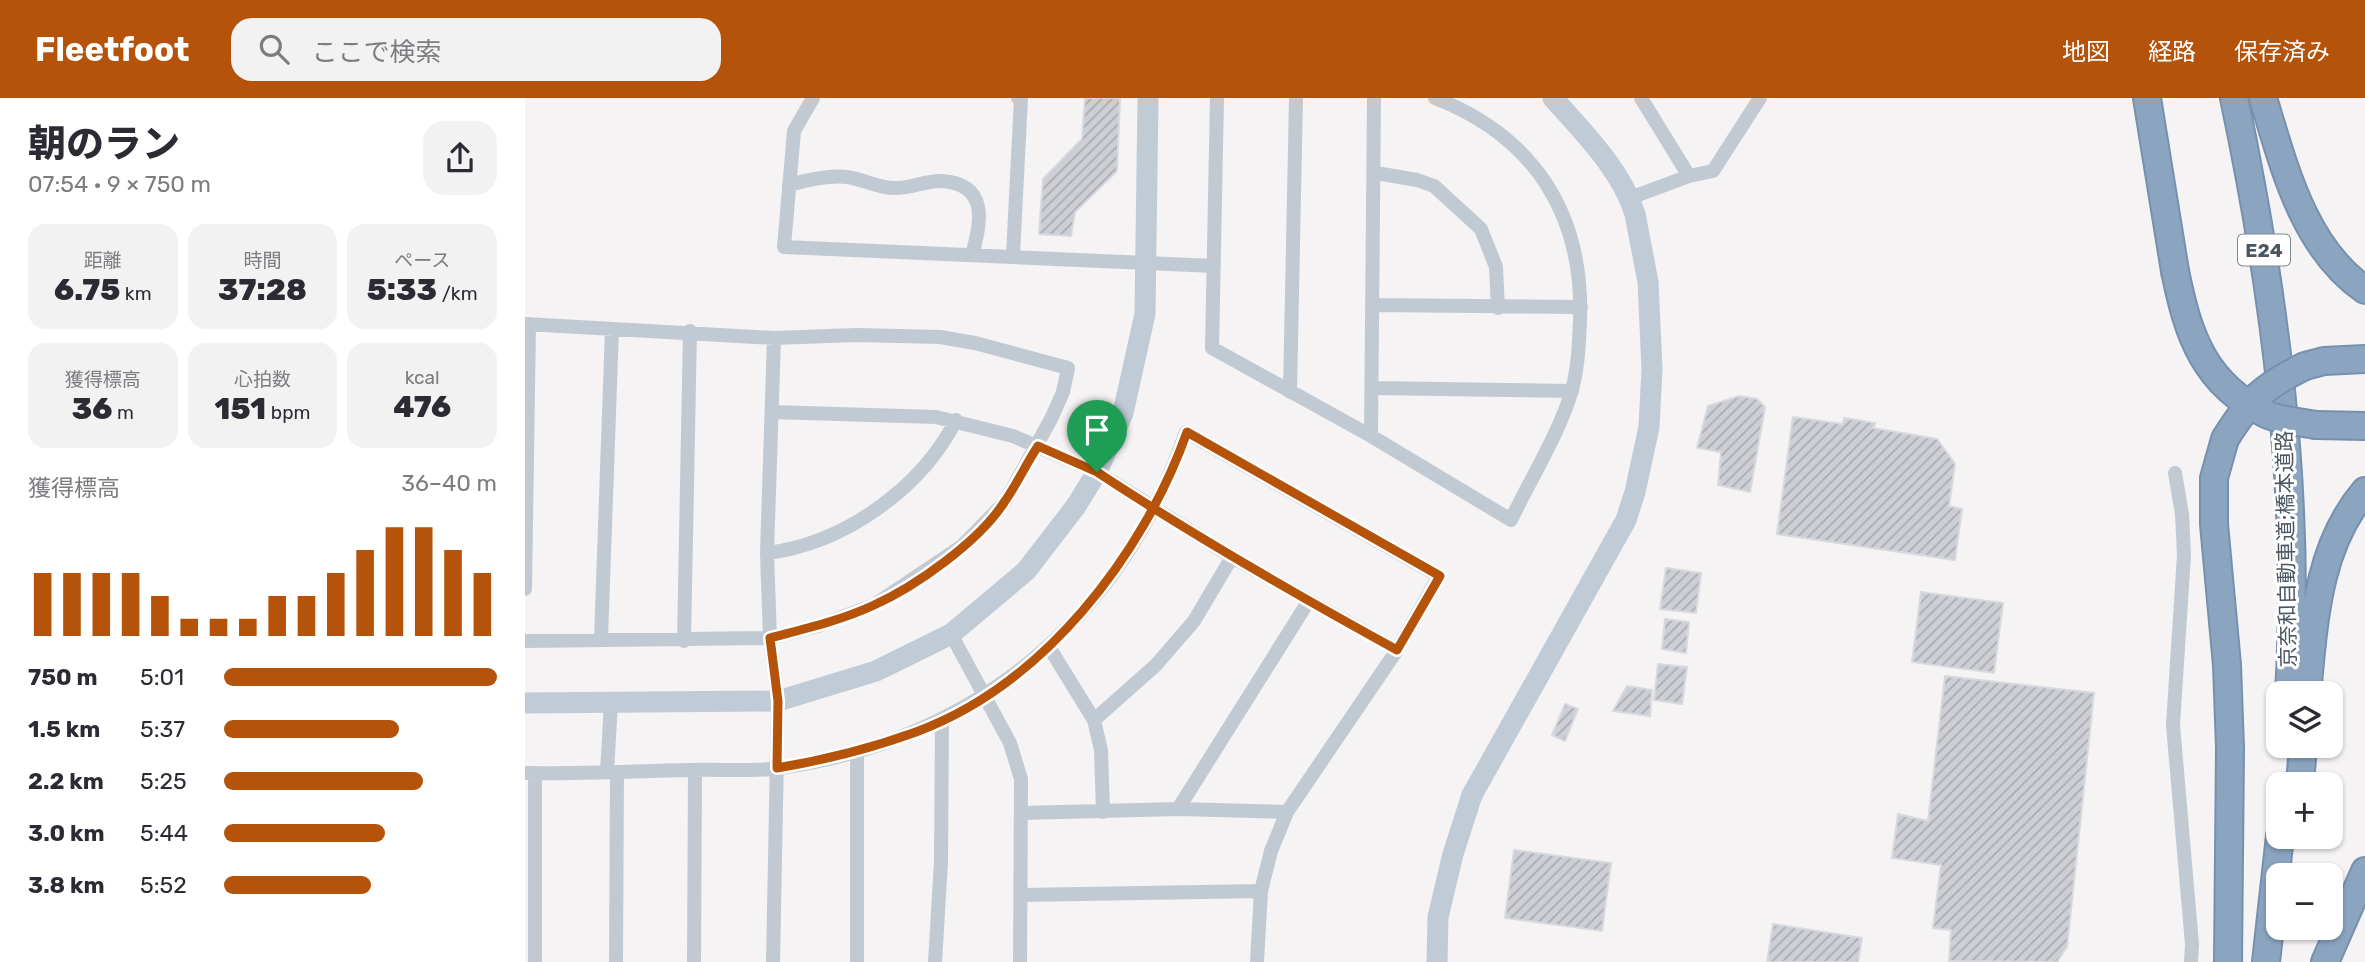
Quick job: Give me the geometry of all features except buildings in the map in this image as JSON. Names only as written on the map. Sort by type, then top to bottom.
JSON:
[{"type":"highway","points":[[2147,98],[2186,324],[2212,372],[2234,395],[2270,416],[2316,425],[2365,426]]},
{"type":"highway","name":"京奈和自動車道;橋本道路","points":[[2234,98],[2259,218],[2273,313],[2282,404],[2289,514],[2289,681]]},
{"type":"highway","points":[[2263,98],[2295,196],[2309,226],[2331,257],[2365,290]]},
{"type":"highway","points":[[2228,962],[2229,734],[2227,665],[2214,524],[2214,478],[2225,439],[2255,396],[2272,382],[2305,366],[2323,361],[2365,359]]},
{"type":"highway","points":[[2308,681],[2316,604],[2334,540],[2350,509],[2365,491]]},
{"type":"highway","points":[[2266,962],[2279,849]]},
{"type":"highway","points":[[2325,962],[2365,871]]},
{"type":"highway","points":[[2342,962],[2365,908]]},
{"type":"street","points":[[813,98],[793,131],[784,247],[1013,255],[1214,266]]},
{"type":"street","points":[[1013,255],[1021,98],[1018,98]]},
{"type":"street","points":[[525,702],[778,701],[876,670],[951,634],[1026,571],[1076,506],[1097,472],[1123,413],[1145,314],[1148,98]]},
{"type":"street","points":[[1217,98],[1212,348],[1371,436],[1511,520],[1572,391],[1581,307],[1581,279],[1576,252],[1557,198],[1544,178],[1500,134],[1472,115],[1435,98]]},
{"type":"street","points":[[1290,392],[1296,98]]},
{"type":"street","points":[[1371,436],[1376,173],[1374,98]]},
{"type":"street","points":[[1437,962],[1438,918],[1453,854],[1472,795],[1626,520],[1649,427],[1653,369],[1648,282],[1630,198],[1609,165],[1553,98]]},
{"type":"street","points":[[1641,98],[1689,176]]},
{"type":"street","points":[[1740,98],[1750,112]]},
{"type":"street","points":[[1630,198],[1689,176],[1713,171],[1760,98]]},
{"type":"street","points":[[1376,173],[1417,180],[1434,186],[1481,229],[1496,267],[1498,308]]},
{"type":"street","points":[[789,185],[827,177],[848,177],[895,188],[942,181],[964,187],[978,201],[981,225],[972,254]]},
{"type":"street","points":[[1374,305],[1581,307]]},
{"type":"street","points":[[525,589],[527,324],[690,331],[774,338],[856,335],[940,337],[975,343],[1068,368],[1063,393],[1038,446],[1005,502],[977,534],[940,563],[874,605],[818,626],[770,638],[525,641]]},
{"type":"street","points":[[601,639],[612,329]]},
{"type":"street","points":[[684,641],[690,331]]},
{"type":"street","points":[[773,962],[778,701],[770,638],[767,553],[774,338]]},
{"type":"street","points":[[1372,388],[1572,391]]},
{"type":"street","points":[[772,412],[868,413],[956,420],[1038,446],[1097,472],[1232,557],[1397,650]]},
{"type":"street","points":[[767,553],[809,545],[838,532],[875,509],[920,470],[946,439],[956,420]]},
{"type":"street","points":[[535,962],[530,773],[777,768],[857,751],[919,731],[987,696],[1049,648],[1100,592],[1153,509],[1173,471],[1187,432],[1440,576],[1397,650],[1287,812],[1271,851],[1262,891],[1257,962]]},
{"type":"street","points":[[2175,473],[2185,555],[2173,725],[2192,944],[2190,962]]},
{"type":"street","points":[[1094,720],[1156,665],[1194,621],[1232,557]]},
{"type":"street","points":[[1178,809],[1308,602]]},
{"type":"street","points":[[951,634],[987,696],[1010,743],[1021,779],[1020,962]]},
{"type":"street","points":[[1049,648],[1094,720],[1101,750],[1103,812]]},
{"type":"street","points":[[611,703],[616,962]]},
{"type":"street","points":[[935,962],[941,862],[942,719]]},
{"type":"street","points":[[857,751],[857,962]]},
{"type":"street","points":[[694,962],[695,770]]},
{"type":"street","points":[[1021,813],[1178,809],[1287,812]]},
{"type":"street","points":[[1021,895],[1262,891]]},
{"type":"route","points":[[1097,472],[1038,446],[1005,502],[977,534],[940,563],[874,605],[818,626],[770,638],[778,701],[777,768],[857,751],[919,731],[987,696],[1049,648],[1100,592],[1123,557],[1153,509],[1173,471],[1187,432],[1440,576],[1397,650],[1232,557],[1153,509],[1097,472]]}]
